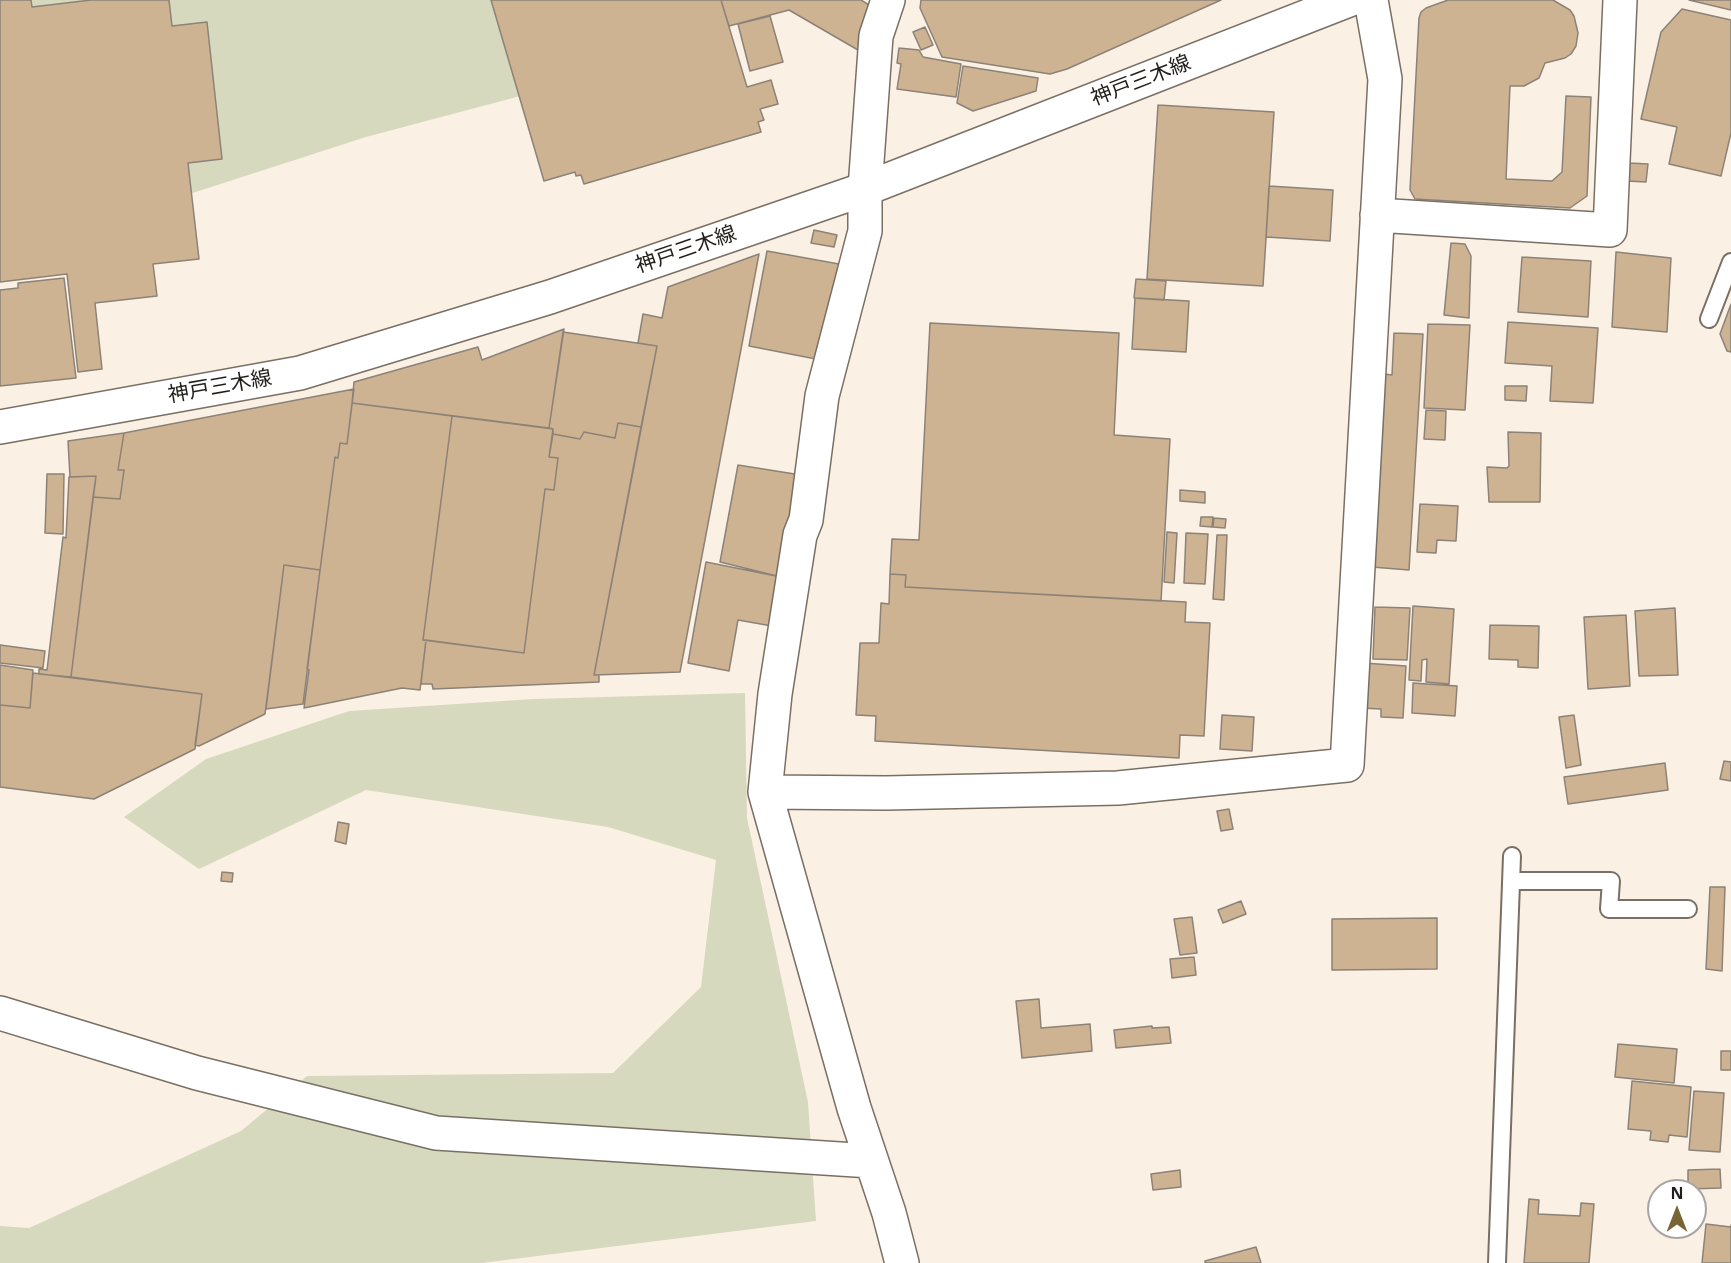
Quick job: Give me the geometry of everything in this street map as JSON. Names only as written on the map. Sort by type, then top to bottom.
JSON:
[{"type":"street","points":[[888,0],[876,36],[864,189],[866,231],[822,396],[806,520],[800,535],[775,694],[765,792],[854,1108],[889,1213],[902,1263]]},
{"type":"street","name":"神戸三木線","points":[[0,427],[300,373],[550,297],[864,189],[1349,0]]},
{"type":"street","points":[[765,792],[886,793],[1118,788],[1347,765],[1385,79],[1371,0]]},
{"type":"street","points":[[1377,215],[1610,230],[1620,0]]},
{"type":"street","points":[[0,1013],[197,1073],[436,1133],[872,1161]]},
{"type":"lane","points":[[1709,319],[1731,262]]},
{"type":"lane","points":[[1497,1263],[1512,856]]},
{"type":"lane","points":[[1511,881],[1611,881],[1609,909],[1688,909]]},
{"type":"green space","points":[[0,0],[671,0],[558,86],[366,137],[109,220]]},
{"type":"green space","points":[[745,693],[747,818],[808,1102],[816,1221],[482,1263],[0,1263],[0,1226],[29,1228],[241,1131],[307,1076],[613,1073],[701,987],[716,860],[608,827],[366,790],[199,869],[124,817],[206,759],[349,711],[533,699]]},
{"type":"building","points":[[0,0],[31,0],[32,7],[91,0],[169,0],[172,26],[207,22],[222,159],[188,163],[199,259],[153,264],[157,296],[95,303],[102,369],[78,372],[67,274],[0,282]]},
{"type":"building","points":[[491,0],[721,0],[747,87],[771,80],[778,104],[760,109],[764,120],[758,122],[761,132],[584,184],[581,175],[576,176],[575,172],[544,181]]},
{"type":"building","points":[[721,0],[861,0],[879,11],[858,50],[789,10],[729,26]]},
{"type":"building","points":[[921,0],[1221,0],[1067,69],[1050,74],[942,57],[920,8]]},
{"type":"building","points":[[1448,0],[1553,0],[1570,10],[1574,16],[1578,33],[1576,46],[1571,54],[1565,58],[1545,63],[1539,78],[1524,86],[1510,86],[1506,179],[1552,181],[1562,172],[1566,96],[1591,97],[1587,196],[1570,208],[1415,199],[1410,190],[1419,18],[1421,12],[1426,8]]},
{"type":"building","points":[[1689,0],[1731,0],[1731,10]]},
{"type":"building","points":[[1682,9],[1731,20],[1731,133],[1721,176],[1669,164],[1677,127],[1641,119],[1661,32]]},
{"type":"building","points":[[770,16],[783,62],[750,71],[738,24]]},
{"type":"building","points":[[925,27],[933,45],[921,50],[913,32]]},
{"type":"building","points":[[899,48],[919,50],[923,57],[961,64],[956,97],[897,89],[901,64],[897,63]]},
{"type":"building","points":[[963,66],[1038,78],[1036,91],[973,111],[957,103]]},
{"type":"building","points":[[1158,105],[1274,112],[1263,286],[1147,279]]},
{"type":"building","points":[[1629,163],[1648,164],[1646,182],[1627,181]]},
{"type":"building","points":[[1269,186],[1333,190],[1330,241],[1266,237]]},
{"type":"building","points":[[814,230],[837,235],[834,247],[811,243]]},
{"type":"building","points":[[1451,243],[1465,244],[1471,256],[1469,318],[1444,315]]},
{"type":"building","points":[[767,251],[839,264],[821,360],[749,346]]},
{"type":"building","points":[[1616,252],[1671,258],[1667,332],[1612,327]]},
{"type":"building","points":[[759,254],[680,672],[594,675],[657,346],[638,343],[643,314],[662,318],[668,287]]},
{"type":"building","points":[[1522,257],[1591,261],[1588,317],[1518,312]]},
{"type":"building","points":[[64,278],[76,378],[0,386],[0,290],[18,288],[18,283]]},
{"type":"building","points":[[1136,279],[1166,281],[1164,300],[1134,298]]},
{"type":"building","points":[[1135,298],[1189,301],[1186,352],[1132,349]]},
{"type":"building","points":[[1731,304],[1731,352],[1727,351],[1720,334]]},
{"type":"building","points":[[1508,322],[1598,328],[1593,403],[1550,401],[1552,366],[1505,363]]},
{"type":"building","points":[[930,323],[1119,333],[1114,435],[1170,439],[1161,601],[905,587],[906,575],[890,574],[892,539],[919,540]]},
{"type":"building","points":[[1428,324],[1470,325],[1465,410],[1424,408]]},
{"type":"building","points":[[564,329],[549,428],[352,403],[354,382],[478,347],[482,360]]},
{"type":"building","points":[[563,332],[657,346],[641,427],[618,423],[615,438],[584,432],[580,439],[553,434],[553,429],[549,428]]},
{"type":"building","points":[[1394,333],[1423,334],[1409,570],[1372,567],[1384,374],[1392,375]]},
{"type":"building","points":[[1505,386],[1527,386],[1526,401],[1505,400]]},
{"type":"building","points":[[354,389],[347,444],[340,443],[338,458],[335,457],[320,570],[284,565],[265,714],[199,746],[195,745],[202,694],[71,677],[93,497],[120,499],[124,470],[118,470],[124,433]]},
{"type":"building","points":[[352,403],[452,416],[423,640],[426,640],[420,690],[402,688],[304,708],[309,670],[307,669],[335,457],[338,458],[340,443],[347,444]]},
{"type":"building","points":[[1426,410],[1446,411],[1445,440],[1424,439]]},
{"type":"building","points":[[452,416],[553,429],[549,457],[558,458],[554,490],[545,489],[524,653],[423,640]]},
{"type":"building","points":[[618,423],[641,427],[594,675],[599,675],[599,682],[433,689],[432,684],[421,684],[426,640],[524,653],[545,489],[554,490],[558,458],[549,457],[553,434],[580,439],[584,432],[615,438]]},
{"type":"building","points":[[1508,432],[1541,433],[1540,502],[1489,502],[1487,467],[1507,468],[1509,466]]},
{"type":"building","points":[[124,433],[118,470],[124,470],[120,499],[93,497],[96,476],[70,477],[68,441]]},
{"type":"building","points":[[738,465],[801,475],[781,577],[720,562]]},
{"type":"building","points":[[47,474],[64,474],[63,534],[45,533]]},
{"type":"building","points":[[96,476],[71,677],[39,674],[39,669],[47,670],[63,537],[66,538],[69,477]]},
{"type":"building","points":[[1180,490],[1205,492],[1205,503],[1180,501]]},
{"type":"building","points":[[1420,504],[1458,506],[1456,541],[1437,540],[1436,553],[1417,552]]},
{"type":"building","points":[[1201,517],[1213,517],[1212,527],[1200,526]]},
{"type":"building","points":[[1214,518],[1226,519],[1225,528],[1213,527]]},
{"type":"building","points":[[1167,532],[1177,533],[1174,583],[1164,582]]},
{"type":"building","points":[[1186,533],[1208,534],[1205,584],[1184,583]]},
{"type":"building","points":[[1217,535],[1227,535],[1224,600],[1213,599]]},
{"type":"building","points":[[706,562],[781,577],[772,626],[738,620],[729,671],[688,663]]},
{"type":"building","points":[[284,565],[320,570],[303,704],[266,709]]},
{"type":"building","points":[[890,574],[906,575],[905,587],[1186,602],[1185,622],[1210,623],[1204,736],[1180,735],[1179,758],[875,741],[876,716],[856,715],[860,643],[879,643],[881,603],[889,604]]},
{"type":"building","points":[[1413,606],[1454,609],[1449,684],[1426,682],[1427,659],[1422,660],[1421,681],[1409,680]]},
{"type":"building","points":[[1375,607],[1410,608],[1407,660],[1373,659]]},
{"type":"building","points":[[1675,608],[1678,675],[1639,676],[1635,611]]},
{"type":"building","points":[[1626,615],[1630,686],[1588,689],[1584,617]]},
{"type":"building","points":[[1490,625],[1539,626],[1538,668],[1518,667],[1518,660],[1489,659]]},
{"type":"building","points":[[0,645],[45,651],[43,668],[0,663]]},
{"type":"building","points":[[1364,663],[1406,666],[1403,718],[1381,717],[1381,709],[1361,708]]},
{"type":"building","points":[[0,665],[33,670],[30,708],[0,705]]},
{"type":"building","points":[[33,673],[202,694],[195,749],[94,799],[0,787],[0,705],[30,708]]},
{"type":"building","points":[[1413,683],[1457,686],[1455,716],[1412,713]]},
{"type":"building","points":[[1222,715],[1254,717],[1252,751],[1220,749]]},
{"type":"building","points":[[1574,715],[1581,765],[1566,768],[1559,717]]},
{"type":"building","points":[[1724,761],[1731,762],[1731,781],[1720,779]]},
{"type":"building","points":[[1665,763],[1668,790],[1568,804],[1564,777]]},
{"type":"building","points":[[1229,809],[1233,829],[1221,831],[1217,811]]},
{"type":"building","points":[[338,822],[349,824],[346,844],[335,841]]},
{"type":"building","points":[[222,872],[233,873],[232,882],[221,881]]},
{"type":"building","points":[[1710,887],[1725,887],[1722,971],[1706,969]]},
{"type":"building","points":[[1241,901],[1246,914],[1223,923],[1218,910]]},
{"type":"building","points":[[1192,917],[1197,953],[1180,955],[1174,919]]},
{"type":"building","points":[[1437,918],[1437,969],[1332,970],[1332,919]]},
{"type":"building","points":[[1194,957],[1196,975],[1172,978],[1170,959]]},
{"type":"building","points":[[1039,999],[1041,1028],[1090,1024],[1092,1051],[1022,1058],[1016,1001]]},
{"type":"building","points":[[1152,1026],[1152,1028],[1169,1027],[1171,1043],[1116,1048],[1114,1030]]},
{"type":"building","points":[[1618,1044],[1677,1049],[1674,1083],[1615,1077]]},
{"type":"building","points":[[1721,1051],[1731,1051],[1731,1070],[1721,1070]]},
{"type":"building","points":[[1632,1081],[1691,1087],[1687,1137],[1669,1135],[1668,1142],[1650,1140],[1651,1131],[1628,1129]]},
{"type":"building","points":[[1694,1091],[1724,1093],[1720,1152],[1689,1150]]},
{"type":"building","points":[[1720,1169],[1721,1188],[1707,1188],[1707,1179],[1688,1179],[1688,1170]]},
{"type":"building","points":[[1180,1170],[1181,1187],[1153,1190],[1151,1174]]},
{"type":"building","points":[[1529,1199],[1539,1200],[1538,1214],[1580,1216],[1581,1203],[1594,1204],[1589,1263],[1524,1263]]},
{"type":"building","points":[[1707,1224],[1731,1227],[1731,1263],[1702,1263],[1704,1239],[1707,1239]]},
{"type":"building","points":[[1256,1247],[1261,1263],[1205,1263],[1205,1261]]}]
